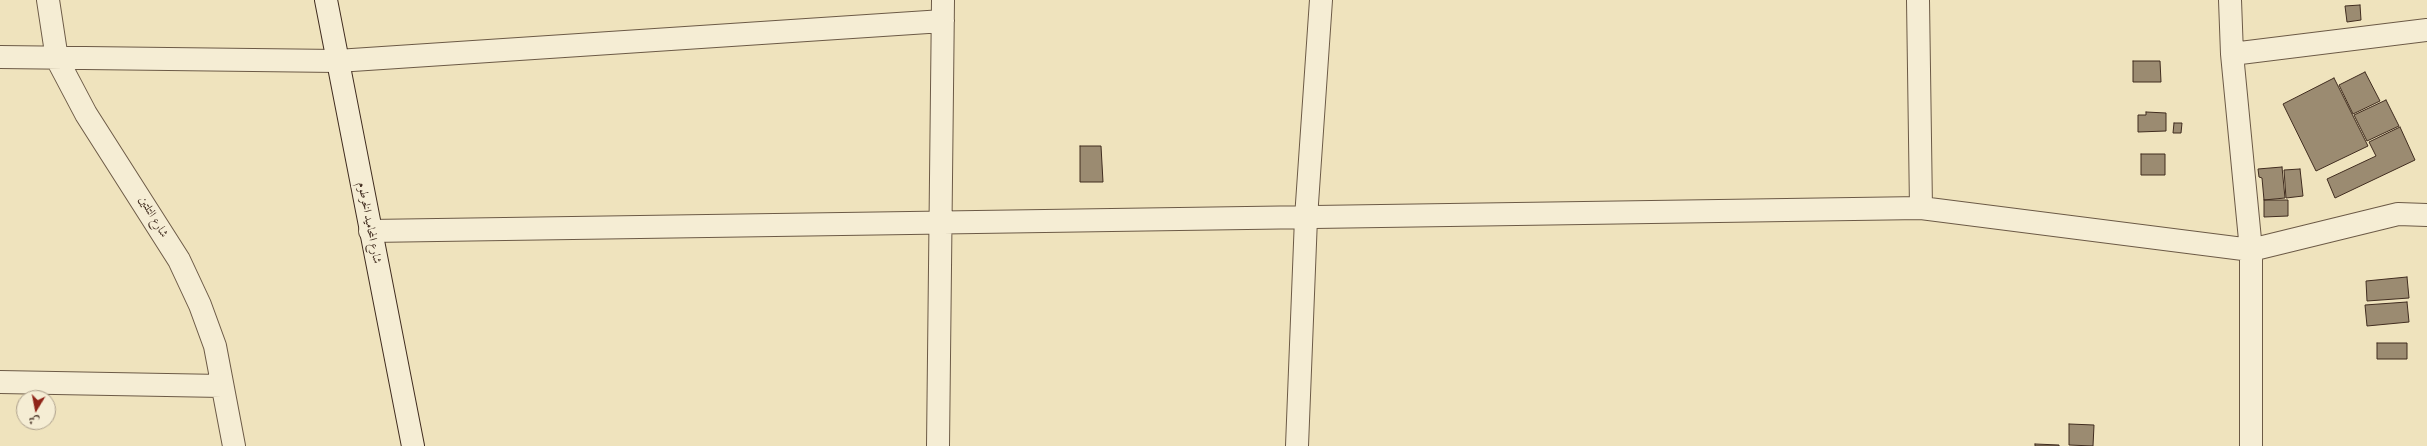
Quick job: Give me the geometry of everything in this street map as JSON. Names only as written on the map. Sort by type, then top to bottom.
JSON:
[{"type":"street","name":"شارع التلتين","points":[[48,0],[57,58],[86,114],[179,260],[200,304],[215,346],[234,446]]},
{"type":"street","name":"شارع المحاميد الخرطوم","points":[[326,0],[413,446]]},
{"type":"street","points":[[1297,446],[1306,218],[1321,0]]},
{"type":"street","points":[[1918,0],[1921,208]]},
{"type":"street","points":[[2230,0],[2232,54],[2251,250],[2251,446]]},
{"type":"street","points":[[0,57],[337,61],[943,10],[942,221],[938,446]]},
{"type":"street","points":[[2232,54],[2427,30]]},
{"type":"street","points":[[370,231],[942,221],[1306,218],[1921,208],[2251,250],[2398,214],[2427,215]]},
{"type":"street","points":[[0,382],[222,386]]},
{"type":"building","points":[[2360,5],[2361,20],[2347,22],[2345,6]]},
{"type":"building","points":[[2133,61],[2160,61],[2161,82],[2133,82]]},
{"type":"building","points":[[2365,72],[2380,101],[2353,114],[2339,85]]},
{"type":"building","points":[[2334,78],[2368,146],[2316,171],[2283,104]]},
{"type":"building","points":[[2386,100],[2399,126],[2367,141],[2354,115]]},
{"type":"building","points":[[2146,112],[2166,113],[2166,131],[2138,132],[2138,115],[2146,115]]},
{"type":"building","points":[[2174,123],[2182,123],[2181,133],[2173,133]]},
{"type":"building","points":[[2400,127],[2415,160],[2335,198],[2327,179],[2376,156],[2369,142]]},
{"type":"building","points":[[1080,146],[1101,146],[1103,182],[1080,182]]},
{"type":"building","points":[[2141,154],[2165,154],[2165,175],[2141,175]]},
{"type":"building","points":[[2282,167],[2285,198],[2264,200],[2262,178],[2259,177],[2258,169]]},
{"type":"building","points":[[2300,169],[2303,196],[2286,198],[2284,170]]},
{"type":"building","points":[[2264,200],[2288,200],[2288,216],[2264,217]]},
{"type":"building","points":[[2407,277],[2409,298],[2367,301],[2366,281]]},
{"type":"building","points":[[2407,302],[2409,322],[2367,326],[2365,305]]},
{"type":"building","points":[[2377,343],[2407,343],[2407,359],[2377,359]]},
{"type":"building","points":[[2069,424],[2094,425],[2093,446],[2069,445]]},
{"type":"building","points":[[2035,444],[2059,445],[2059,446],[2035,446]]}]
